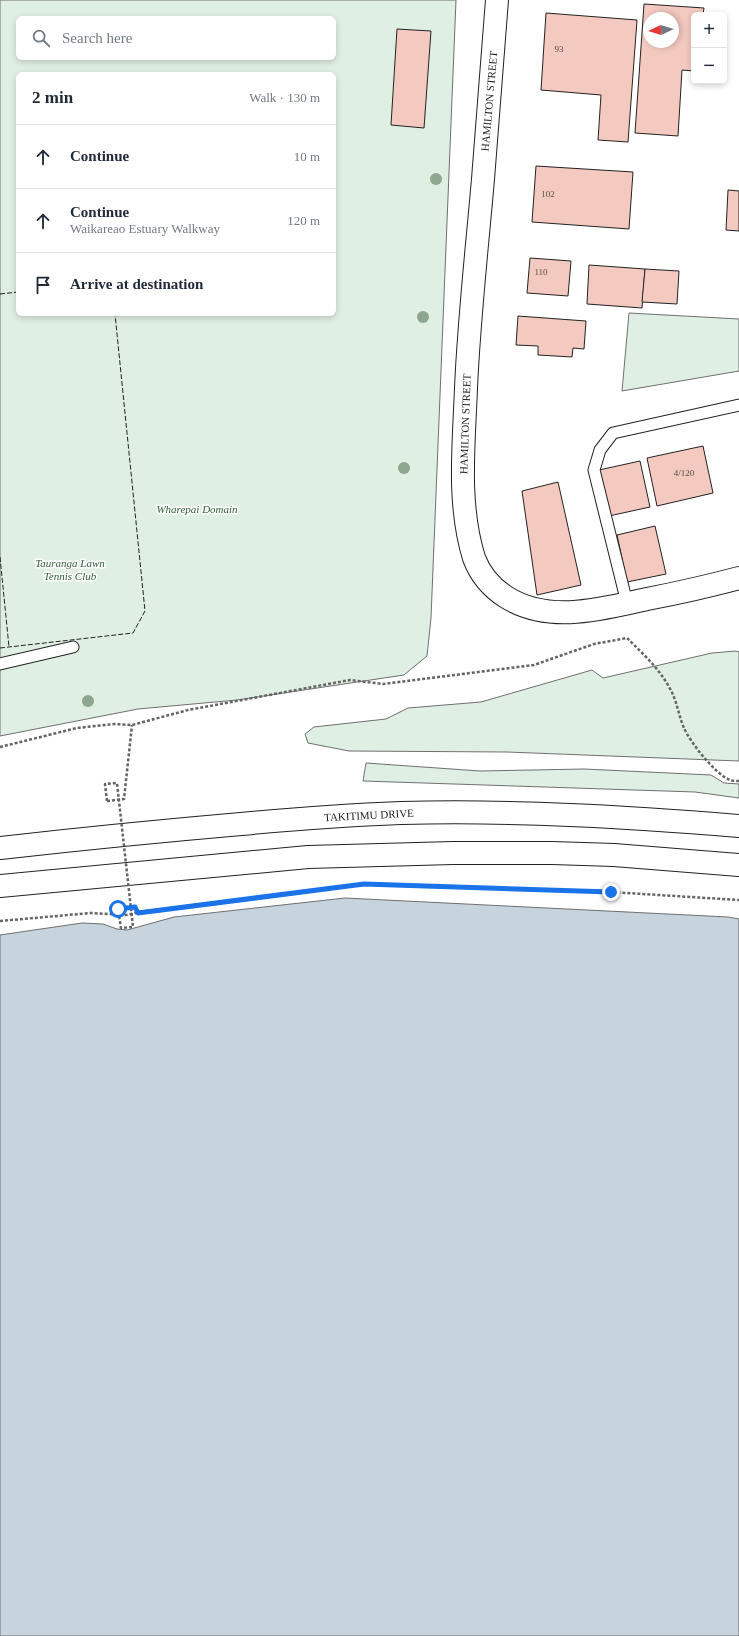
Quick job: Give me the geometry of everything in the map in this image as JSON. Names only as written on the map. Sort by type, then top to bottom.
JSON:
[{"type":"main road","name":"HAMILTON STREET","points":[[497,0],[468,345],[462,479],[465,514],[474,559],[488,581],[497,591],[508,598],[539,610],[577,612],[599,610],[739,578]]},
{"type":"main road","name":"TAKITIMU DRIVE","points":[[0,848],[148,832],[293,819],[400,813],[499,813],[606,816],[739,826]]},
{"type":"main road","points":[[0,886],[308,857],[446,853],[552,852],[614,855],[739,865]]},
{"type":"lane","points":[[627,603],[594,470],[600,450],[613,433],[739,405]]},
{"type":"lane","points":[[0,664],[73,647]]},
{"type":"path","points":[[0,747],[78,728],[114,724],[132,725],[188,710],[350,680],[383,684],[534,665],[594,644],[627,638],[649,659],[668,685],[676,700],[688,738],[701,755],[719,773],[730,781],[739,781]]},
{"type":"path","points":[[132,725],[124,799],[107,801],[105,784],[118,783],[133,927],[121,928],[118,909],[135,907],[138,913]]},
{"type":"path","points":[[0,921],[91,913],[126,915],[364,884],[611,892],[739,900]]},
{"type":"green space","name":"Wharepai Domain","points":[[0,0],[456,0],[431,618],[427,656],[404,675],[237,700],[138,709],[0,736]]},
{"type":"green space","points":[[629,313],[739,319],[739,371],[622,391]]},
{"type":"green space","points":[[739,652],[739,761],[507,752],[349,751],[308,743],[305,734],[314,727],[386,719],[408,708],[481,702],[592,670],[603,678],[712,653]]},
{"type":"green space","points":[[366,763],[480,771],[584,769],[711,775],[724,783],[739,784],[739,798],[695,792],[363,781]]},
{"type":"shaded area","points":[[345,898],[728,917],[739,919],[739,1636],[0,1636],[0,935],[82,923],[103,924],[117,929],[127,930],[174,917]]},
{"type":"building","points":[[644,4],[704,8],[703,12],[691,12],[691,71],[682,70],[678,136],[635,133],[643,18],[643,48],[679,48],[679,12],[643,12]]},
{"type":"building","points":[[546,13],[637,20],[628,142],[598,140],[601,95],[541,90]]},
{"type":"building","points":[[397,29],[431,31],[424,128],[391,125]]},
{"type":"building","points":[[536,166],[633,172],[629,229],[532,222]]},
{"type":"building","points":[[728,190],[739,191],[739,231],[726,230]]},
{"type":"building","points":[[530,258],[571,261],[568,296],[527,293]]},
{"type":"building","points":[[589,265],[645,269],[642,308],[587,304]]},
{"type":"building","points":[[645,269],[679,271],[677,304],[642,302]]},
{"type":"building","points":[[518,316],[586,321],[584,349],[573,348],[572,357],[538,355],[538,346],[516,345]]},
{"type":"building","points":[[703,446],[713,493],[657,506],[647,458]]},
{"type":"building","points":[[640,461],[650,507],[609,516],[599,470]]},
{"type":"building","points":[[558,482],[581,585],[537,595],[522,491]]},
{"type":"building","points":[[655,526],[666,574],[627,582],[617,535]]},
{"type":"fence","points":[[0,294],[16,292]]},
{"type":"fence","points":[[0,648],[133,633],[145,611],[115,316]]},
{"type":"fence","points":[[0,557],[9,647]]},
{"type":"route","points":[[118,909],[135,907],[138,913],[364,884],[611,892]]},
{"type":"park label","name":"Tauranga Lawn Tennis Club","points":[[70,569]]}]
